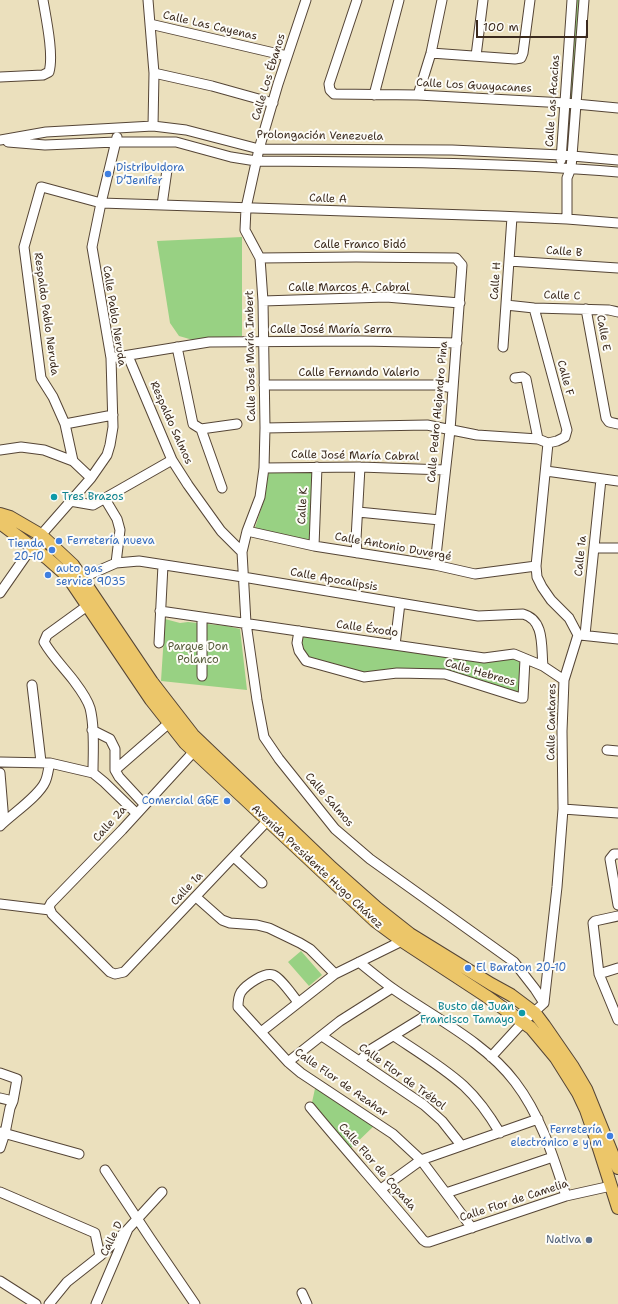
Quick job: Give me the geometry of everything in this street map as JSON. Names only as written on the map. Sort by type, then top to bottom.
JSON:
[{"type":"main road","name":"Avenida Presidente Hugo Chávez","points":[[3,520],[41,535],[61,553],[77,580],[193,735],[198,747],[271,817],[375,921],[511,995],[535,1013],[573,1067],[586,1089],[618,1168]]},
{"type":"main road","name":"Avenida Presidente Hugo Chávez","points":[[3,520],[65,574],[77,580],[87,606],[151,700],[185,743],[198,747]]},
{"type":"main road","name":"Avenida Presidente Hugo Chávez","points":[[406,938],[531,1028],[556,1058],[578,1093],[586,1110],[618,1208]]},
{"type":"street","points":[[0,77],[43,75],[49,72],[51,65],[48,28],[43,0]]},
{"type":"street","points":[[148,0],[154,73],[153,126]]},
{"type":"street","name":"Calle Los Ébanos","points":[[256,161],[287,56],[306,0]]},
{"type":"street","name":"Calle Los Guayacanes","points":[[357,0],[329,84],[330,90],[334,94],[418,95],[618,108]]},
{"type":"street","points":[[374,95],[399,0]]},
{"type":"street","points":[[418,95],[431,53],[442,0]]},
{"type":"street","points":[[476,56],[483,0]]},
{"type":"street","points":[[431,53],[515,59],[521,58],[523,53],[530,0]]},
{"type":"street","name":"Calle Las Acacias","points":[[560,167],[572,0]]},
{"type":"street","name":"Calle Las Acacias","points":[[567,219],[567,178],[571,168],[584,0]]},
{"type":"street","name":"Calle Las Cayenas","points":[[150,24],[287,56]]},
{"type":"street","points":[[154,73],[212,86],[273,103]]},
{"type":"street","name":"Prolongación Venezuela","points":[[0,140],[46,132],[153,126],[186,130],[259,149],[452,150],[561,155],[618,160]]},
{"type":"street","name":"Calle Pablo Neruda","points":[[41,535],[92,478],[107,455],[113,427],[111,358],[92,247],[118,128]]},
{"type":"street","name":"Prolongación Venezuela","points":[[0,140],[45,145],[116,142],[176,142],[231,157],[256,161],[560,167],[618,172]]},
{"type":"street","name":"Calle José María Imbert","points":[[242,552],[247,531],[260,497],[264,468],[264,342],[260,258],[245,230],[246,208],[256,161]]},
{"type":"street","points":[[560,167],[567,178]]},
{"type":"street","points":[[162,205],[168,170]]},
{"type":"street","name":"Calle A","points":[[39,189],[42,187],[101,203],[567,219],[618,223]]},
{"type":"street","name":"Respaldo Pablo Neruda","points":[[39,189],[24,247],[41,378],[53,398],[65,424],[73,461]]},
{"type":"street","name":"Calle H","points":[[503,347],[512,217]]},
{"type":"street","name":"Calle Franco Bidó","points":[[260,258],[456,258],[459,261]]},
{"type":"street","name":"Calle Pedro Alejandro Pina","points":[[435,565],[450,430],[457,344],[462,265],[459,261]]},
{"type":"street","name":"Calle B","points":[[509,261],[618,268]]},
{"type":"street","name":"Calle Marcos A. Cabral","points":[[263,301],[386,297],[460,303]]},
{"type":"street","name":"Calle C","points":[[506,305],[534,308],[609,310],[618,312]]},
{"type":"street","name":"Calle F","points":[[534,308],[567,430],[565,437],[548,443]]},
{"type":"street","name":"Calle E","points":[[586,309],[606,418],[609,422],[618,424]]},
{"type":"street","name":"Calle José María Serra","points":[[111,358],[209,342],[361,341],[457,344]]},
{"type":"street","points":[[177,347],[194,424],[201,429],[222,488]]},
{"type":"street","name":"Respaldo Salmos","points":[[128,356],[172,460],[188,485],[222,531],[242,552]]},
{"type":"street","points":[[515,378],[524,377],[526,379],[538,439]]},
{"type":"street","name":"Calle Fernando Valerio","points":[[264,385],[436,385],[453,388]]},
{"type":"street","points":[[65,424],[113,415]]},
{"type":"street","points":[[201,429],[237,424]]},
{"type":"street","points":[[265,428],[427,425],[476,435],[538,439],[548,443],[536,566],[537,577],[551,600],[569,618],[582,635],[618,639]]},
{"type":"street","points":[[0,450],[21,447],[44,450],[73,461],[92,478]]},
{"type":"street","points":[[70,501],[94,505],[172,460]]},
{"type":"street","name":"Calle K","points":[[314,546],[317,467]]},
{"type":"street","points":[[357,553],[356,539],[360,467]]},
{"type":"street","name":"Calle José María Cabral","points":[[264,468],[360,467],[445,470]]},
{"type":"street","points":[[546,472],[618,481]]},
{"type":"street","name":"Calle 1a","points":[[582,635],[594,548],[601,479]]},
{"type":"street","points":[[105,499],[117,518],[120,530],[116,563]]},
{"type":"street","points":[[358,512],[440,520]]},
{"type":"street","name":"Calle Antonio Duvergé","points":[[247,531],[314,546],[435,565],[474,574],[536,566]]},
{"type":"street","points":[[0,593],[32,546]]},
{"type":"street","points":[[594,548],[618,548]]},
{"type":"street","name":"Calle Salmos","points":[[242,552],[246,623],[264,737],[279,759],[335,829],[370,858],[514,962],[535,989],[544,1004]]},
{"type":"street","name":"Calle Apocalipsis","points":[[77,580],[116,563],[139,561],[243,576],[478,616],[522,614],[529,616],[537,623],[540,629],[543,666]]},
{"type":"street","points":[[159,643],[163,565]]},
{"type":"street","points":[[395,645],[400,603]]},
{"type":"street","points":[[87,606],[47,635],[44,642],[75,682],[90,708],[93,772]]},
{"type":"street","name":"Calle Éxodo","points":[[160,611],[484,658],[514,654],[543,666],[564,680]]},
{"type":"street","points":[[202,618],[202,676]]},
{"type":"street","name":"Calle Hebreos","points":[[300,631],[297,643],[299,652],[306,661],[364,677],[396,673],[446,674],[521,698],[523,698],[525,659]]},
{"type":"street","name":"Calle Cantares","points":[[544,1004],[557,886],[563,809],[562,730],[564,680],[582,635]]},
{"type":"street","points":[[2,824],[17,812],[45,782],[45,763],[32,685]]},
{"type":"street","points":[[115,770],[169,723]]},
{"type":"street","points":[[92,730],[110,739],[115,749],[115,770],[119,777],[144,804]]},
{"type":"street","name":"Calle 2a","points":[[51,912],[51,903],[122,830],[144,804],[198,747]]},
{"type":"street","points":[[607,750],[618,751]]},
{"type":"street","points":[[0,762],[45,763],[93,772],[136,813]]},
{"type":"street","points":[[0,773],[2,824]]},
{"type":"street","points":[[563,809],[618,813]]},
{"type":"street","name":"Calle 1a","points":[[51,912],[110,972],[115,974],[124,972],[271,817]]},
{"type":"street","points":[[618,854],[614,854],[610,859],[618,905]]},
{"type":"street","points":[[234,857],[262,883]]},
{"type":"street","points":[[196,897],[222,920],[230,923],[257,925],[269,928],[300,943],[310,949],[335,974]]},
{"type":"street","points":[[0,904],[51,912]]},
{"type":"street","points":[[618,916],[595,921],[593,923],[599,974],[618,1020]]},
{"type":"street","points":[[261,1032],[335,974],[406,938]]},
{"type":"street","points":[[359,962],[392,988],[466,1036],[491,1057],[514,1081],[538,1119],[566,1196]]},
{"type":"street","points":[[599,974],[618,968]]},
{"type":"street","name":"Calle Flor de Azahar","points":[[298,1002],[278,978],[273,975],[268,975],[253,981],[240,993],[238,1008],[288,1062],[393,1134],[421,1160],[472,1228]]},
{"type":"street","points":[[288,1062],[340,1021],[392,988]]},
{"type":"street","points":[[491,1057],[523,1022],[544,1004]]},
{"type":"street","points":[[360,1061],[370,1050],[430,1013]]},
{"type":"street","name":"Calle Flor de Trébol","points":[[322,1036],[433,1112],[442,1121],[461,1146]]},
{"type":"street","points":[[394,1036],[438,1066],[465,1087],[487,1112],[500,1133]]},
{"type":"street","points":[[0,1073],[17,1079],[13,1102],[2,1133],[0,1148]]},
{"type":"street","points":[[0,1098],[13,1102]]},
{"type":"street","name":"Calle Flor de Copada","points":[[310,1107],[422,1240],[426,1242]]},
{"type":"street","points":[[381,1190],[421,1160],[538,1119]]},
{"type":"street","points":[[2,1133],[79,1154]]},
{"type":"street","points":[[446,1193],[553,1157]]},
{"type":"street","points":[[105,1170],[196,1304]]},
{"type":"street","name":"Calle Flor de Camelia","points":[[426,1242],[566,1196],[611,1186]]},
{"type":"street","points":[[0,1192],[95,1234],[100,1256]]},
{"type":"street","name":"Calle D","points":[[96,1304],[128,1229],[162,1192]]},
{"type":"street","points":[[49,1304],[67,1282],[100,1256],[128,1229]]},
{"type":"street","points":[[0,1281],[36,1304]]},
{"type":"street","points":[[302,1293],[307,1304]]},
{"type":"green space","points":[[573,0],[583,0],[575,150],[566,149]]},
{"type":"green space","points":[[242,237],[242,336],[193,340],[179,336],[170,323],[157,241]]},
{"type":"green space","points":[[269,469],[316,469],[312,543],[254,531],[265,497]]},
{"type":"green space","name":"Parque Don Polanco","points":[[165,619],[180,623],[188,622],[227,626],[240,629],[247,690],[161,681]]},
{"type":"green space","points":[[301,633],[483,659],[514,656],[524,660],[522,698],[446,672],[364,676],[307,659],[301,651]]},
{"type":"green space","points":[[301,951],[322,975],[309,986],[288,962]]},
{"type":"green space","points":[[316,1084],[376,1124],[348,1151],[311,1107]]},
{"type":"place","name":"Distribuidora D’Jenifer","points":[[108,174]]},
{"type":"place","name":"Tres Brazos","points":[[54,497]]},
{"type":"place","name":"Ferretería nueva","points":[[59,541]]},
{"type":"place","name":"Tienda 20-10","points":[[52,550]]},
{"type":"place","name":"auto gas service 9035","points":[[48,575]]},
{"type":"place","name":"Comercial G&E","points":[[227,801]]},
{"type":"place","name":"El Baraton 20-10","points":[[468,968]]},
{"type":"place","name":"Busto de Juan Francisco Tamayo","points":[[522,1013]]},
{"type":"place","name":"Ferretería electrónico e y m","points":[[610,1136]]},
{"type":"place","name":"Nativa","points":[[589,1240]]}]
